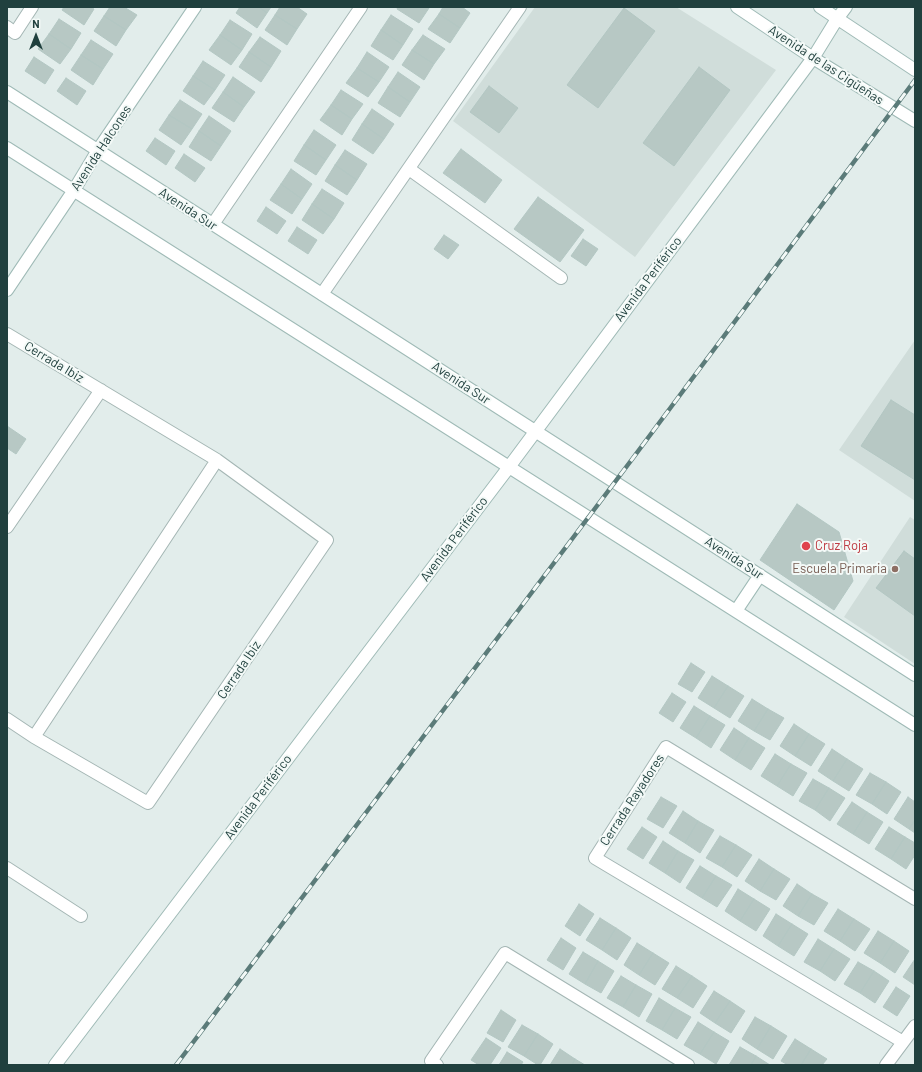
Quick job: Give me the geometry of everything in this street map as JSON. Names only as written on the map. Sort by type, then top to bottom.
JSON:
[{"type":"street","points":[[7,27],[15,33],[32,7]]},
{"type":"street","name":"Avenida Halcones","points":[[7,290],[74,190],[98,150],[195,7]]},
{"type":"street","points":[[212,224],[361,7]]},
{"type":"street","points":[[322,294],[520,7]]},
{"type":"street","name":"Avenida de las Cigüeñas","points":[[737,7],[813,58],[915,121]]},
{"type":"street","points":[[820,7],[915,70]]},
{"type":"street","name":"Avenida Periférico","points":[[55,1065],[509,467],[813,58],[846,7]]},
{"type":"street","name":"Avenida Sur","points":[[7,92],[915,675]]},
{"type":"street","points":[[7,148],[915,725]]},
{"type":"street","points":[[409,169],[561,278]]},
{"type":"street","name":"Cerrada Ibiz","points":[[7,334],[217,460],[327,540],[148,803],[34,737],[7,719]]},
{"type":"street","points":[[7,527],[101,390]]},
{"type":"street","points":[[34,737],[217,460]]},
{"type":"street","points":[[736,611],[760,575]]},
{"type":"street","name":"Cerrada Rayadores","points":[[903,1042],[595,858],[666,747],[915,899]]},
{"type":"street","points":[[7,868],[81,916]]},
{"type":"street","points":[[437,1065],[431,1061],[505,953],[688,1065]]},
{"type":"street","points":[[886,1065],[915,1026]]},
{"type":"shaded area","points":[[535,7],[676,7],[776,70],[635,257],[453,121]]},
{"type":"shaded area","points":[[915,340],[915,501],[839,450]]},
{"type":"shaded area","name":"Escuela Primaria","points":[[910,517],[915,520],[915,664],[844,617]]},
{"type":"building","points":[[64,7],[90,7],[94,9],[84,25],[62,10]]},
{"type":"building","points":[[110,7],[124,7],[137,15],[126,30],[104,16]]},
{"type":"building","points":[[240,7],[259,7],[267,13],[257,28],[236,13]]},
{"type":"building","points":[[259,7],[271,7],[267,13]]},
{"type":"building","points":[[280,7],[297,7],[307,14],[297,29],[275,15]]},
{"type":"building","points":[[398,7],[429,8],[419,23],[397,9]]},
{"type":"building","points":[[443,7],[462,7],[470,13],[460,28],[439,14]]},
{"type":"building","points":[[624,8],[655,31],[598,108],[567,85]]},
{"type":"building","points":[[439,14],[460,28],[450,43],[428,29]]},
{"type":"building","points":[[275,15],[297,29],[287,45],[265,30]]},
{"type":"building","points":[[391,15],[413,29],[403,45],[381,30]]},
{"type":"building","points":[[104,16],[126,30],[116,46],[94,31]]},
{"type":"building","points":[[59,19],[81,33],[71,49],[49,34]]},
{"type":"building","points":[[230,20],[252,34],[242,50],[220,35]]},
{"type":"building","points":[[381,30],[403,45],[393,60],[371,46]]},
{"type":"building","points":[[49,34],[71,49],[60,64],[38,49]]},
{"type":"building","points":[[220,35],[242,50],[231,65],[209,50]]},
{"type":"building","points":[[423,35],[445,49],[434,64],[412,50]]},
{"type":"building","points":[[260,37],[281,51],[271,67],[249,52]]},
{"type":"building","points":[[91,40],[113,54],[103,69],[81,55]]},
{"type":"building","points":[[412,50],[434,64],[424,80],[402,65]]},
{"type":"building","points":[[249,52],[271,67],[261,82],[239,67]]},
{"type":"building","points":[[367,52],[389,67],[379,82],[357,68]]},
{"type":"building","points":[[81,55],[103,69],[93,85],[71,70]]},
{"type":"building","points":[[34,57],[54,70],[45,84],[25,71]]},
{"type":"building","points":[[203,61],[225,75],[215,90],[193,76]]},
{"type":"building","points":[[699,67],[730,90],[674,166],[643,143]]},
{"type":"building","points":[[357,68],[379,82],[368,97],[346,83]]},
{"type":"building","points":[[398,72],[420,87],[410,102],[388,87]]},
{"type":"building","points":[[193,76],[215,90],[204,105],[183,91]]},
{"type":"building","points":[[233,77],[255,92],[244,107],[223,92]]},
{"type":"building","points":[[66,78],[86,91],[77,105],[57,91]]},
{"type":"building","points":[[489,86],[518,108],[499,133],[470,112]]},
{"type":"building","points":[[388,87],[410,102],[400,117],[378,103]]},
{"type":"building","points":[[341,90],[363,104],[352,119],[331,105]]},
{"type":"building","points":[[223,92],[244,107],[234,122],[212,108]]},
{"type":"building","points":[[180,100],[202,114],[192,129],[169,115]]},
{"type":"building","points":[[331,105],[352,119],[342,135],[320,120]]},
{"type":"building","points":[[372,109],[394,124],[384,139],[362,124]]},
{"type":"building","points":[[169,115],[192,129],[181,145],[159,130]]},
{"type":"building","points":[[209,116],[231,131],[221,146],[199,131]]},
{"type":"building","points":[[362,124],[384,139],[373,154],[352,140]]},
{"type":"building","points":[[314,130],[336,145],[326,160],[304,145]]},
{"type":"building","points":[[199,131],[221,146],[211,161],[189,147]]},
{"type":"building","points":[[155,138],[175,151],[166,165],[146,151]]},
{"type":"building","points":[[304,145],[326,160],[316,175],[294,161]]},
{"type":"building","points":[[461,149],[502,180],[485,203],[443,173]]},
{"type":"building","points":[[345,150],[367,164],[357,180],[335,165]]},
{"type":"building","points":[[184,154],[205,168],[195,182],[175,168]]},
{"type":"building","points":[[335,165],[357,180],[347,195],[325,181]]},
{"type":"building","points":[[291,169],[312,184],[302,199],[281,184]]},
{"type":"building","points":[[281,184],[302,199],[292,214],[270,200]]},
{"type":"building","points":[[322,189],[344,203],[334,219],[312,204]]},
{"type":"building","points":[[538,197],[584,230],[560,262],[514,229]]},
{"type":"building","points":[[312,204],[334,219],[323,234],[302,220]]},
{"type":"building","points":[[266,207],[286,221],[277,234],[257,221]]},
{"type":"building","points":[[297,227],[317,240],[308,254],[288,241]]},
{"type":"building","points":[[444,235],[459,245],[448,259],[434,249]]},
{"type":"building","points":[[583,239],[598,249],[586,266],[571,256]]},
{"type":"building","points":[[891,400],[915,415],[915,480],[861,446]]},
{"type":"building","points":[[7,426],[26,439],[16,454],[7,448]]},
{"type":"building","name":"Cruz Roja","points":[[797,504],[839,532],[853,581],[834,610],[760,560]]},
{"type":"building","points":[[904,551],[915,559],[915,616],[876,588]]},
{"type":"building","points":[[691,663],[705,672],[692,692],[678,684]]},
{"type":"building","points":[[712,676],[728,686],[714,708],[698,698]]},
{"type":"building","points":[[728,686],[744,696],[730,718],[714,708]]},
{"type":"building","points":[[672,693],[686,702],[673,722],[659,713]]},
{"type":"building","points":[[752,699],[768,709],[754,731],[738,721]]},
{"type":"building","points":[[694,706],[710,716],[696,738],[680,728]]},
{"type":"building","points":[[768,709],[784,718],[770,740],[754,731]]},
{"type":"building","points":[[710,716],[725,725],[711,748],[696,738]]},
{"type":"building","points":[[794,724],[809,734],[795,756],[780,746]]},
{"type":"building","points":[[734,728],[749,738],[735,760],[720,750]]},
{"type":"building","points":[[809,734],[825,744],[811,766],[795,756]]},
{"type":"building","points":[[749,738],[765,748],[751,770],[735,760]]},
{"type":"building","points":[[832,749],[847,759],[833,781],[818,771]]},
{"type":"building","points":[[775,754],[791,764],[777,786],[761,776]]},
{"type":"building","points":[[847,759],[863,769],[849,791],[833,781]]},
{"type":"building","points":[[791,764],[807,773],[793,796],[777,786]]},
{"type":"building","points":[[870,773],[886,782],[872,804],[856,795]]},
{"type":"building","points":[[813,779],[829,788],[815,810],[799,801]]},
{"type":"building","points":[[886,782],[901,792],[887,814],[872,804]]},
{"type":"building","points":[[829,788],[845,798],[830,821],[815,810]]},
{"type":"building","points":[[661,797],[677,806],[663,828],[647,819]]},
{"type":"building","points":[[908,797],[915,802],[915,820],[909,829],[894,819]]},
{"type":"building","points":[[852,802],[867,812],[853,834],[837,824]]},
{"type":"building","points":[[683,811],[698,821],[685,843],[669,833]]},
{"type":"building","points":[[867,812],[883,822],[869,844],[853,834]]},
{"type":"building","points":[[915,820],[915,833],[909,829]]},
{"type":"building","points":[[698,821],[714,830],[700,853],[685,843]]},
{"type":"building","points":[[642,827],[657,837],[643,859],[627,849]]},
{"type":"building","points":[[889,827],[905,837],[891,859],[875,849]]},
{"type":"building","points":[[720,836],[736,845],[722,867],[706,858]]},
{"type":"building","points":[[905,837],[915,843],[915,855],[906,869],[891,859]]},
{"type":"building","points":[[663,841],[678,851],[665,873],[649,863]]},
{"type":"building","points":[[736,845],[752,855],[737,877],[722,867]]},
{"type":"building","points":[[678,851],[694,860],[680,883],[665,873]]},
{"type":"building","points":[[759,859],[774,869],[760,891],[745,881]]},
{"type":"building","points":[[700,866],[716,876],[702,898],[686,888]]},
{"type":"building","points":[[774,869],[790,879],[776,900],[760,891]]},
{"type":"building","points":[[716,876],[732,885],[717,907],[702,898]]},
{"type":"building","points":[[797,884],[812,894],[798,916],[783,906]]},
{"type":"building","points":[[738,889],[754,899],[740,921],[725,911]]},
{"type":"building","points":[[812,894],[828,903],[814,925],[798,916]]},
{"type":"building","points":[[754,899],[770,909],[756,931],[740,921]]},
{"type":"building","points":[[579,904],[594,914],[580,936],[565,926]]},
{"type":"building","points":[[838,909],[854,919],[840,941],[824,931]]},
{"type":"building","points":[[776,914],[792,924],[778,946],[763,936]]},
{"type":"building","points":[[600,918],[616,928],[602,950],[586,940]]},
{"type":"building","points":[[854,919],[870,929],[855,951],[840,941]]},
{"type":"building","points":[[792,924],[808,934],[794,956],[778,946]]},
{"type":"building","points":[[616,928],[631,938],[617,960],[602,950]]},
{"type":"building","points":[[878,931],[894,941],[880,963],[864,953]]},
{"type":"building","points":[[561,938],[576,948],[563,970],[547,960]]},
{"type":"building","points":[[818,939],[834,949],[820,971],[804,962]]},
{"type":"building","points":[[894,941],[909,951],[895,973],[880,963]]},
{"type":"building","points":[[637,943],[653,953],[639,975],[624,965]]},
{"type":"building","points":[[834,949],[850,959],[835,981],[820,971]]},
{"type":"building","points":[[583,952],[598,961],[585,984],[569,974]]},
{"type":"building","points":[[653,953],[669,963],[655,985],[639,975]]},
{"type":"building","points":[[915,959],[915,985],[903,977]]},
{"type":"building","points":[[598,961],[614,971],[601,993],[585,984]]},
{"type":"building","points":[[858,962],[874,971],[860,993],[844,984]]},
{"type":"building","points":[[676,966],[692,976],[677,998],[662,989]]},
{"type":"building","points":[[874,971],[889,981],[875,1003],[860,993]]},
{"type":"building","points":[[621,976],[636,985],[623,1007],[607,998]]},
{"type":"building","points":[[692,976],[707,986],[693,1008],[677,998]]},
{"type":"building","points":[[636,985],[652,994],[639,1017],[623,1007]]},
{"type":"building","points":[[896,987],[910,996],[897,1016],[883,1007]]},
{"type":"building","points":[[714,991],[730,1001],[715,1023],[700,1013]]},
{"type":"building","points":[[659,998],[675,1008],[662,1030],[646,1021]]},
{"type":"building","points":[[730,1001],[745,1011],[731,1033],[715,1023]]},
{"type":"building","points":[[675,1008],[691,1017],[677,1039],[662,1030]]},
{"type":"building","points":[[501,1010],[516,1020],[503,1042],[487,1033]]},
{"type":"building","points":[[755,1017],[771,1026],[757,1049],[742,1039]]},
{"type":"building","points":[[698,1022],[714,1032],[700,1054],[684,1045]]},
{"type":"building","points":[[522,1025],[538,1034],[524,1056],[508,1047]]},
{"type":"building","points":[[771,1026],[787,1036],[773,1059],[757,1049]]},
{"type":"building","points":[[714,1032],[729,1041],[716,1064],[700,1054]]},
{"type":"building","points":[[538,1034],[553,1044],[540,1065],[524,1056]]},
{"type":"building","points":[[486,1038],[501,1048],[490,1065],[479,1065],[471,1060]]},
{"type":"building","points":[[795,1039],[811,1049],[801,1065],[788,1065],[781,1061]]},
{"type":"building","points":[[740,1047],[756,1056],[751,1065],[729,1065]]},
{"type":"building","points":[[560,1049],[575,1059],[572,1065],[550,1065]]},
{"type":"building","points":[[811,1049],[827,1059],[822,1065],[801,1065]]},
{"type":"building","points":[[507,1052],[523,1062],[521,1065],[499,1065]]},
{"type":"building","points":[[756,1056],[770,1065],[751,1065]]},
{"type":"building","points":[[575,1059],[585,1065],[572,1065]]},
{"type":"railway","points":[[176,1065],[633,458],[915,80]]},
{"type":"place","name":"Cruz Roja","points":[[806,546]]},
{"type":"place","name":"Escuela Primaria","points":[[895,569]]}]
